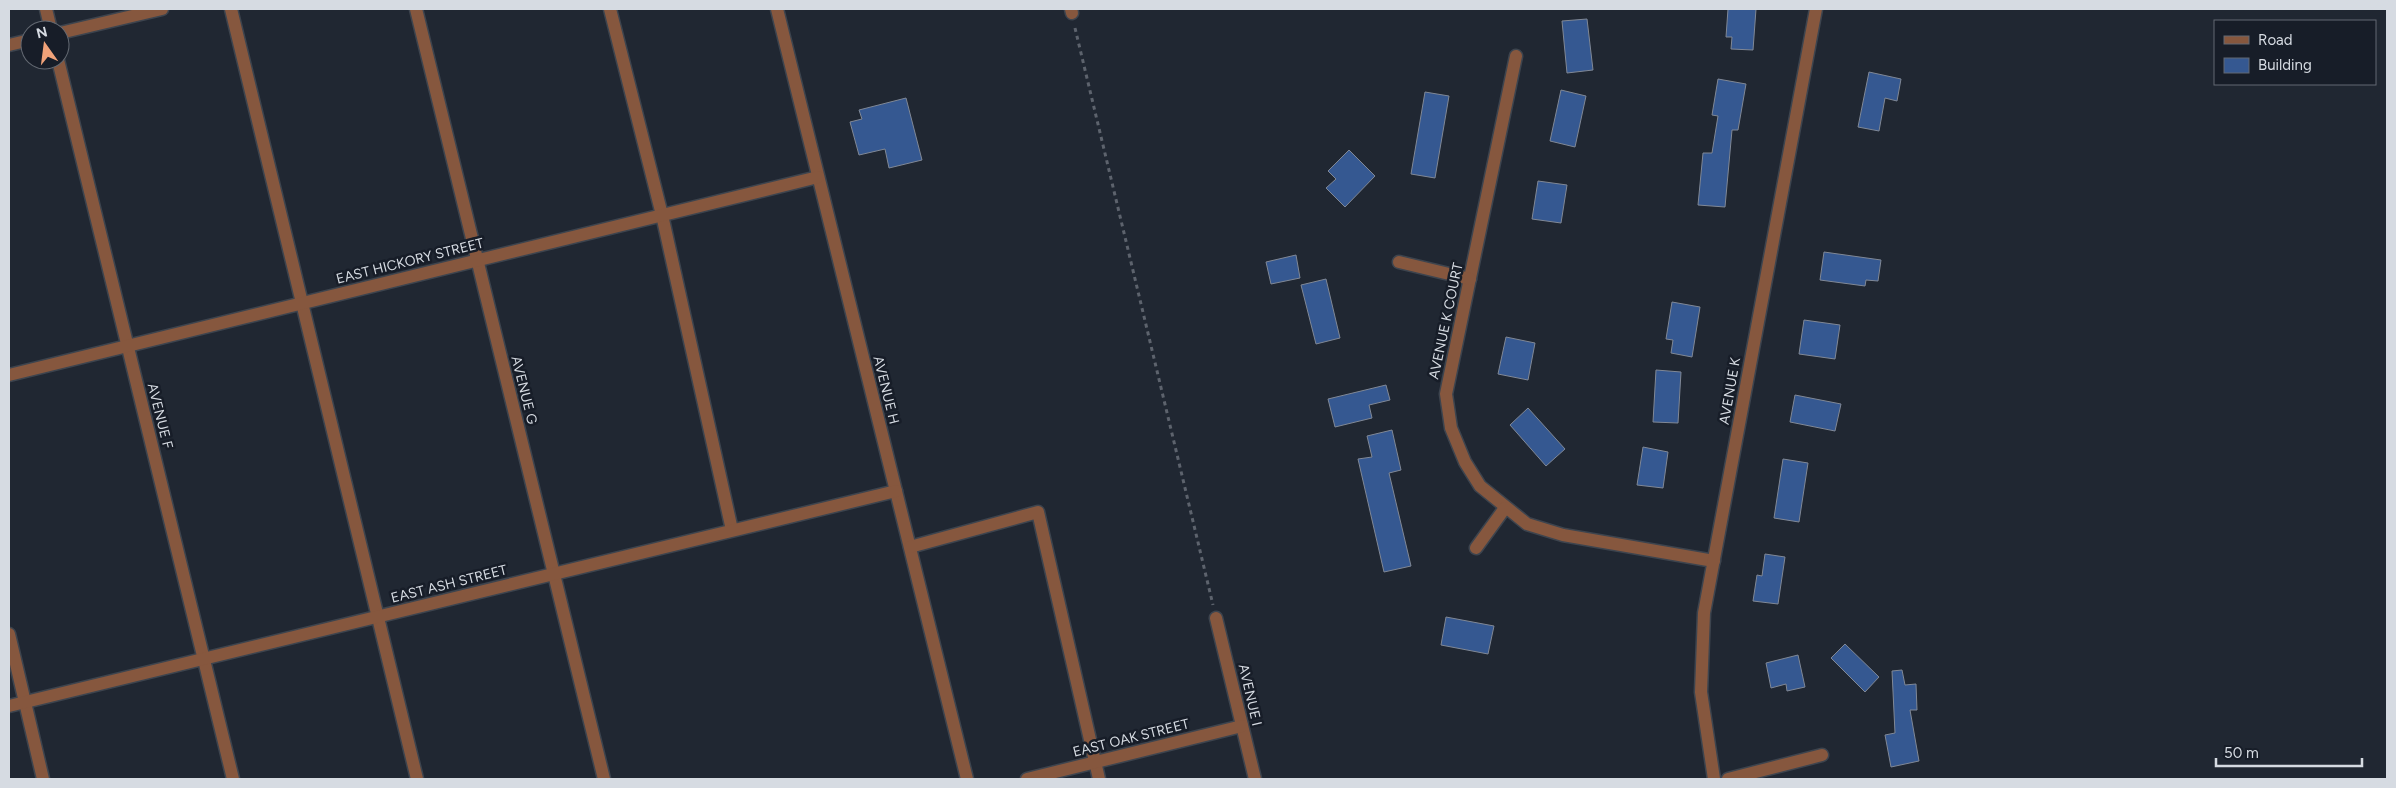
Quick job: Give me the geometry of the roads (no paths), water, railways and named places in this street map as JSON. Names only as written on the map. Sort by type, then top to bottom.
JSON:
[{"type":"street","points":[[70,31],[162,9]]},
{"type":"street","points":[[231,9],[417,779]]},
{"type":"street","name":"AVENUE G","points":[[416,9],[604,779]]},
{"type":"street","points":[[610,9],[662,215],[732,530]]},
{"type":"street","name":"AVENUE H","points":[[777,9],[967,779]]},
{"type":"street","name":"AVENUE K","points":[[1714,779],[1701,692],[1704,613],[1816,9]]},
{"type":"street","name":"AVENUE K COURT","points":[[1516,56],[1446,394],[1451,428],[1465,462],[1480,486],[1527,524],[1563,535],[1714,561]]},
{"type":"street","name":"AVENUE F","points":[[60,70],[233,779]]},
{"type":"street","name":"EAST HICKORY STREET","points":[[9,374],[818,177]]},
{"type":"street","points":[[1399,262],[1470,279]]},
{"type":"street","name":"EAST ASH STREET","points":[[9,706],[896,490]]},
{"type":"street","points":[[1476,548],[1505,508]]},
{"type":"street","points":[[910,547],[1038,512],[1099,779]]},
{"type":"street","name":"AVENUE I","points":[[1216,618],[1255,779]]},
{"type":"street","points":[[9,634],[43,779]]},
{"type":"street","name":"EAST OAK STREET","points":[[1027,779],[1242,726]]},
{"type":"street","points":[[1728,779],[1822,755]]}]
